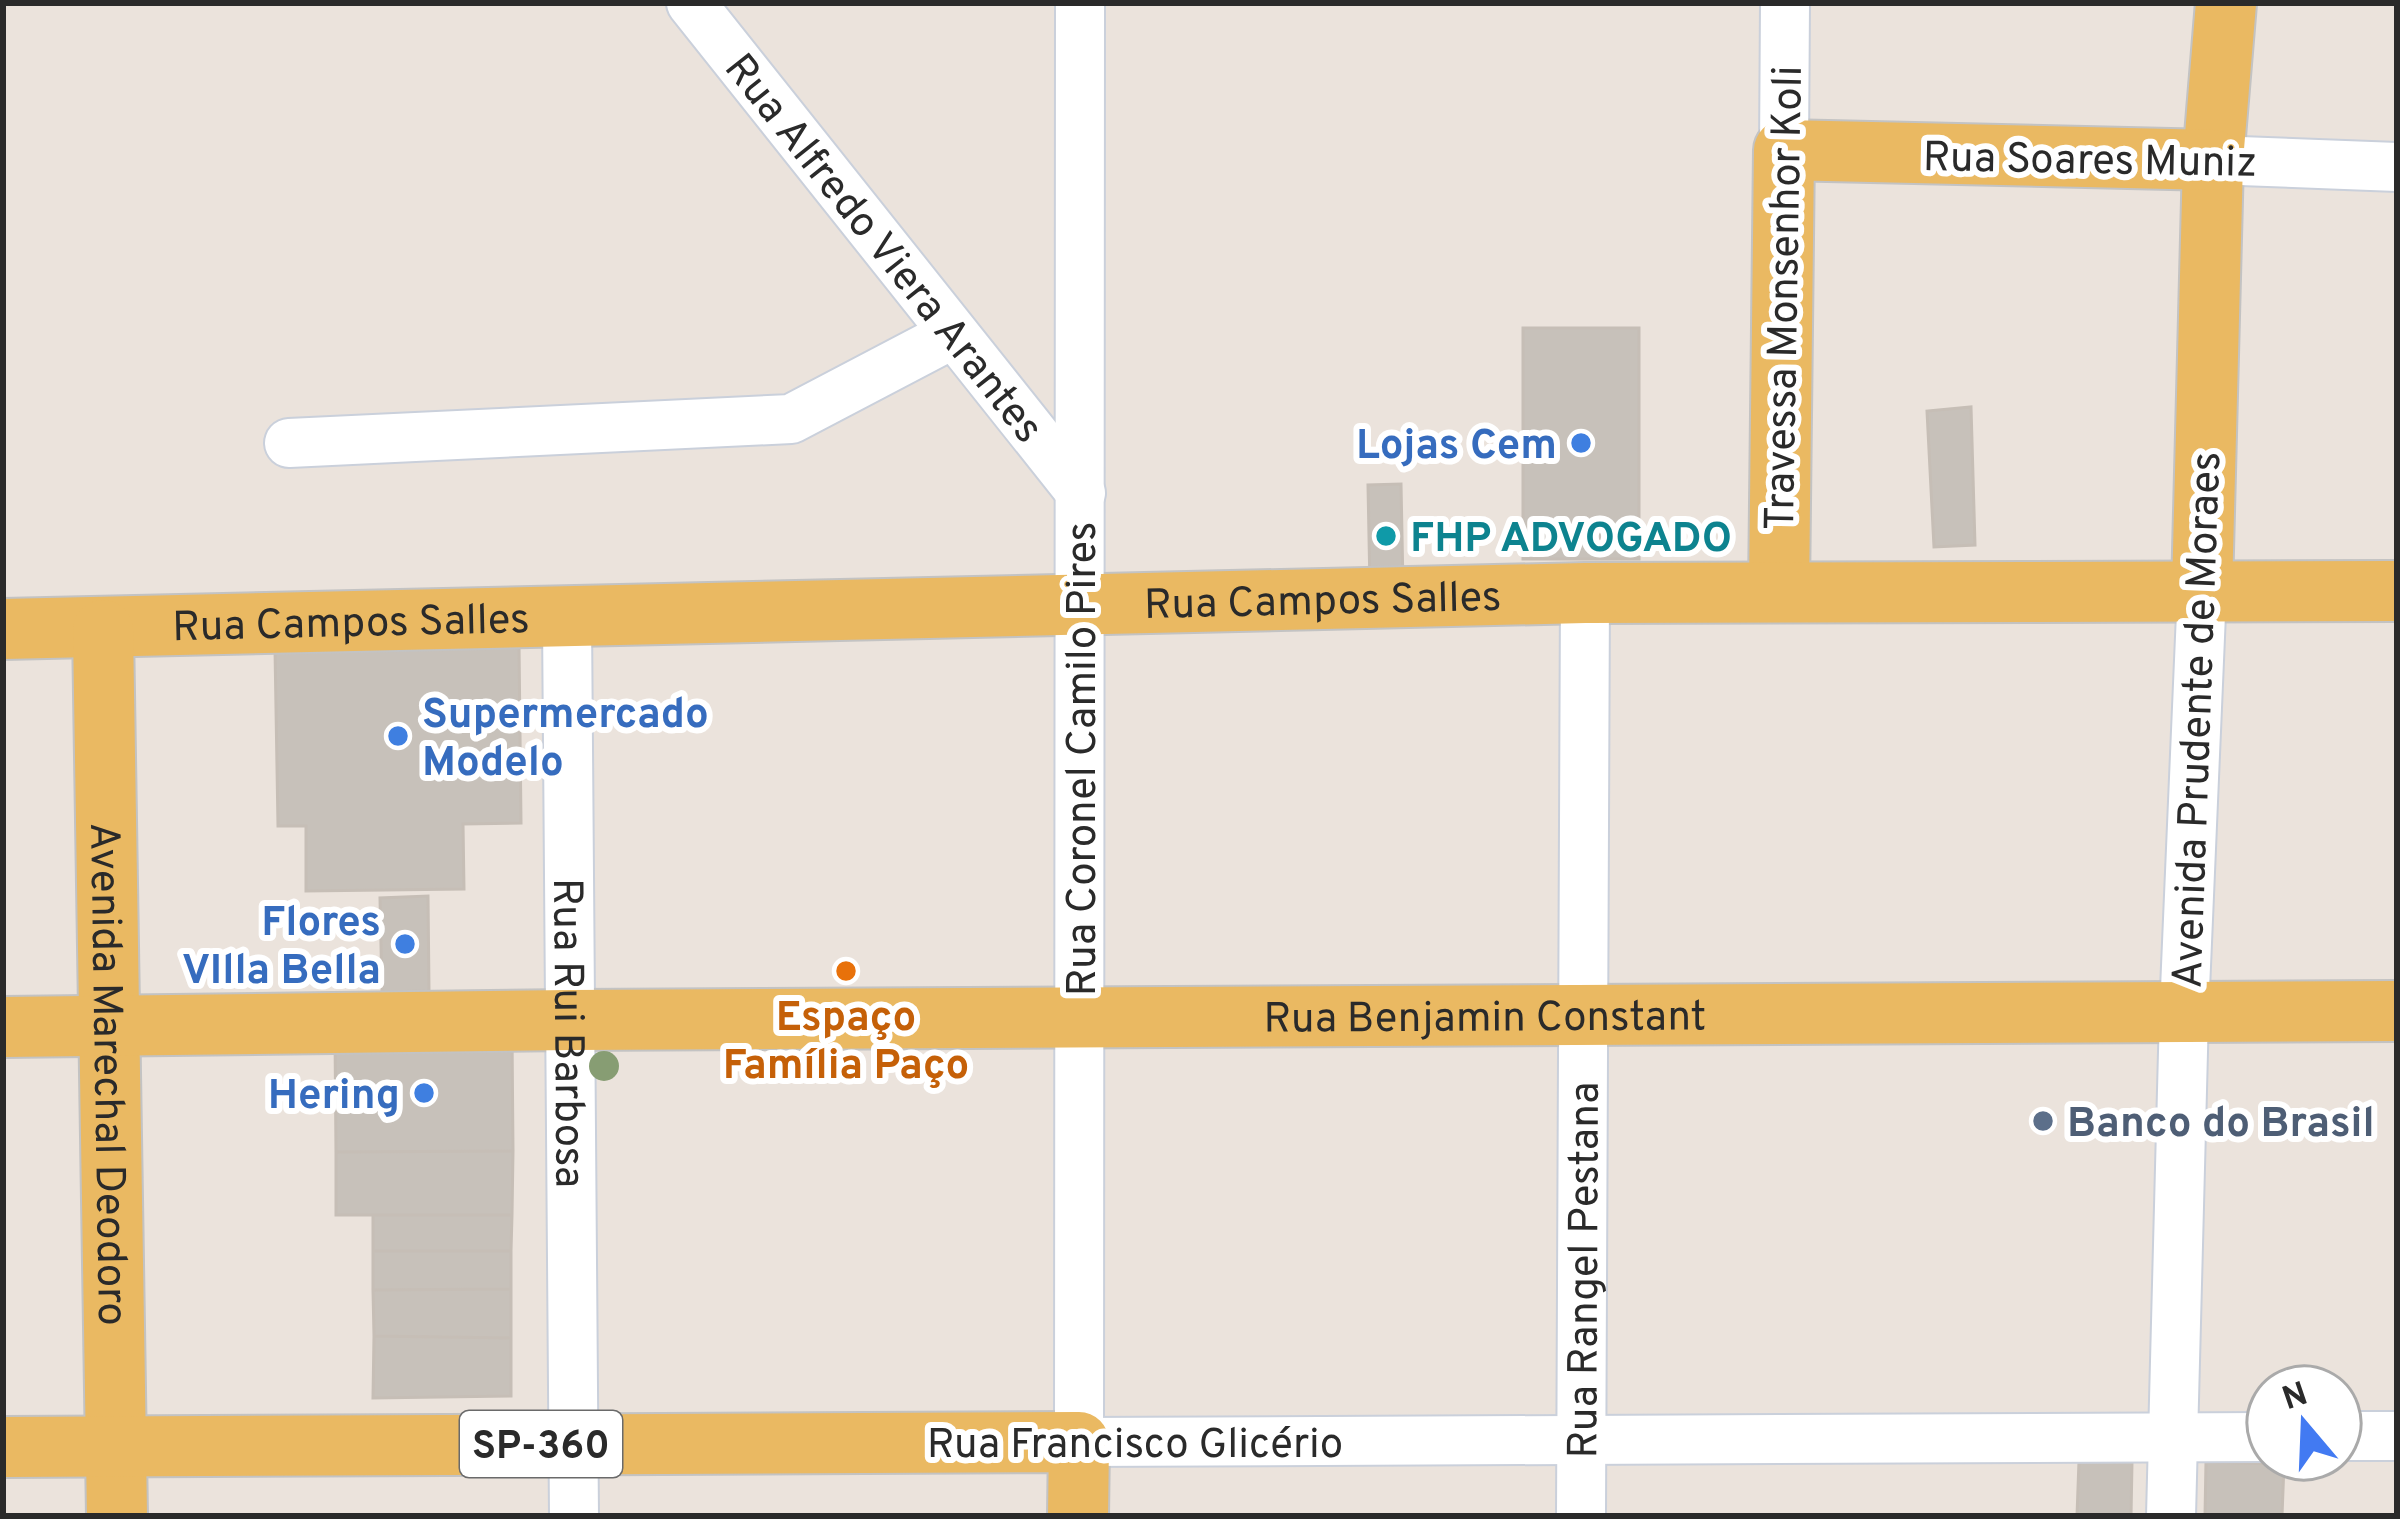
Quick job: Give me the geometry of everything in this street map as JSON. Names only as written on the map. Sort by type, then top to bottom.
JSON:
[{"type":"main road","name":"Avenida Prudente de Moraes","points":[[2202,590],[2213,160],[2226,3]]},
{"type":"main road","name":"Rua Soares Muniz","points":[[1784,150],[2213,160]]},
{"type":"main road","name":"Travessa Monsenhor Koli","points":[[1779,592],[1784,150]]},
{"type":"main road","name":"Rua Campos Salles","points":[[3,629],[1585,593],[2397,590]]},
{"type":"main road","name":"Avenida Marechal Deodoro","points":[[104,630],[117,1516]]},
{"type":"main road","name":"Rua Benjamin Constant","points":[[3,1027],[2397,1011]]},
{"type":"main road","name":"Rua Francisco Glicério","points":[[3,1447],[1079,1442]]},
{"type":"main road","name":"Rua Coronel Camilo Pires","points":[[1078,1516],[1079,1442]]},
{"type":"street","name":"Rua Alfredo Viera Arantes","points":[[691,3],[1081,494]]},
{"type":"street","name":"Rua Coronel Camilo Pires","points":[[1079,1442],[1080,3]]},
{"type":"street","name":"Travessa Monsenhor Koli","points":[[1784,150],[1786,3]]},
{"type":"street","name":"Rua Soares Muniz","points":[[2213,160],[2397,167]]},
{"type":"street","points":[[289,443],[791,419],[953,334]]},
{"type":"street","name":"Avenida Prudente de Moraes","points":[[2171,1516],[2184,1013],[2202,590]]},
{"type":"street","name":"Rua Rangel Pestana","points":[[1581,1516],[1585,593]]},
{"type":"street","name":"Rua Rui Barbosa","points":[[567,619],[574,1516]]},
{"type":"street","points":[[2364,1436],[2397,1436]]},
{"type":"street","name":"Rua Francisco Glicério","points":[[1079,1442],[2244,1437]]},
{"type":"building","name":"Lojas Cem","points":[[1523,328],[1639,328],[1639,559],[1523,559]]},
{"type":"building","points":[[1971,407],[1975,545],[1934,547],[1927,411]]},
{"type":"building","name":"FHP ADVOGADO","points":[[1401,484],[1403,587],[1370,588],[1368,485]]},
{"type":"building","name":"Supermercado Modelo","points":[[519,645],[521,823],[463,824],[464,889],[306,891],[306,826],[278,826],[275,649]]},
{"type":"building","name":"Flores VIlla Bella","points":[[428,896],[429,991],[382,992],[380,898]]},
{"type":"building","name":"Hering","points":[[335,1035],[512,1035],[513,1151],[336,1152]]},
{"type":"building","points":[[513,1151],[512,1215],[336,1215],[336,1152]]},
{"type":"building","points":[[373,1215],[512,1215],[511,1251],[373,1251]]},
{"type":"building","points":[[373,1251],[511,1251],[511,1289],[373,1290]]},
{"type":"building","points":[[511,1289],[511,1338],[374,1336],[373,1290]]},
{"type":"building","points":[[374,1336],[511,1338],[511,1396],[373,1398]]},
{"type":"building","points":[[2079,1461],[2132,1462],[2131,1516],[2077,1516]]},
{"type":"building","points":[[2206,1462],[2244,1463],[2244,1483],[2283,1483],[2282,1516],[2205,1516]]},
{"type":"place","name":"Lojas Cem","points":[[1581,443]]},
{"type":"place","name":"FHP ADVOGADO","points":[[1386,536]]},
{"type":"place","name":"Supermercado Modelo","points":[[398,736]]},
{"type":"place","name":"Flores VIlla Bella","points":[[405,944]]},
{"type":"place","name":"Espaço Família Paço","points":[[846,971]]},
{"type":"place","name":"Hering","points":[[424,1093]]},
{"type":"place","name":"Banco do Brasil","points":[[2043,1121]]}]
